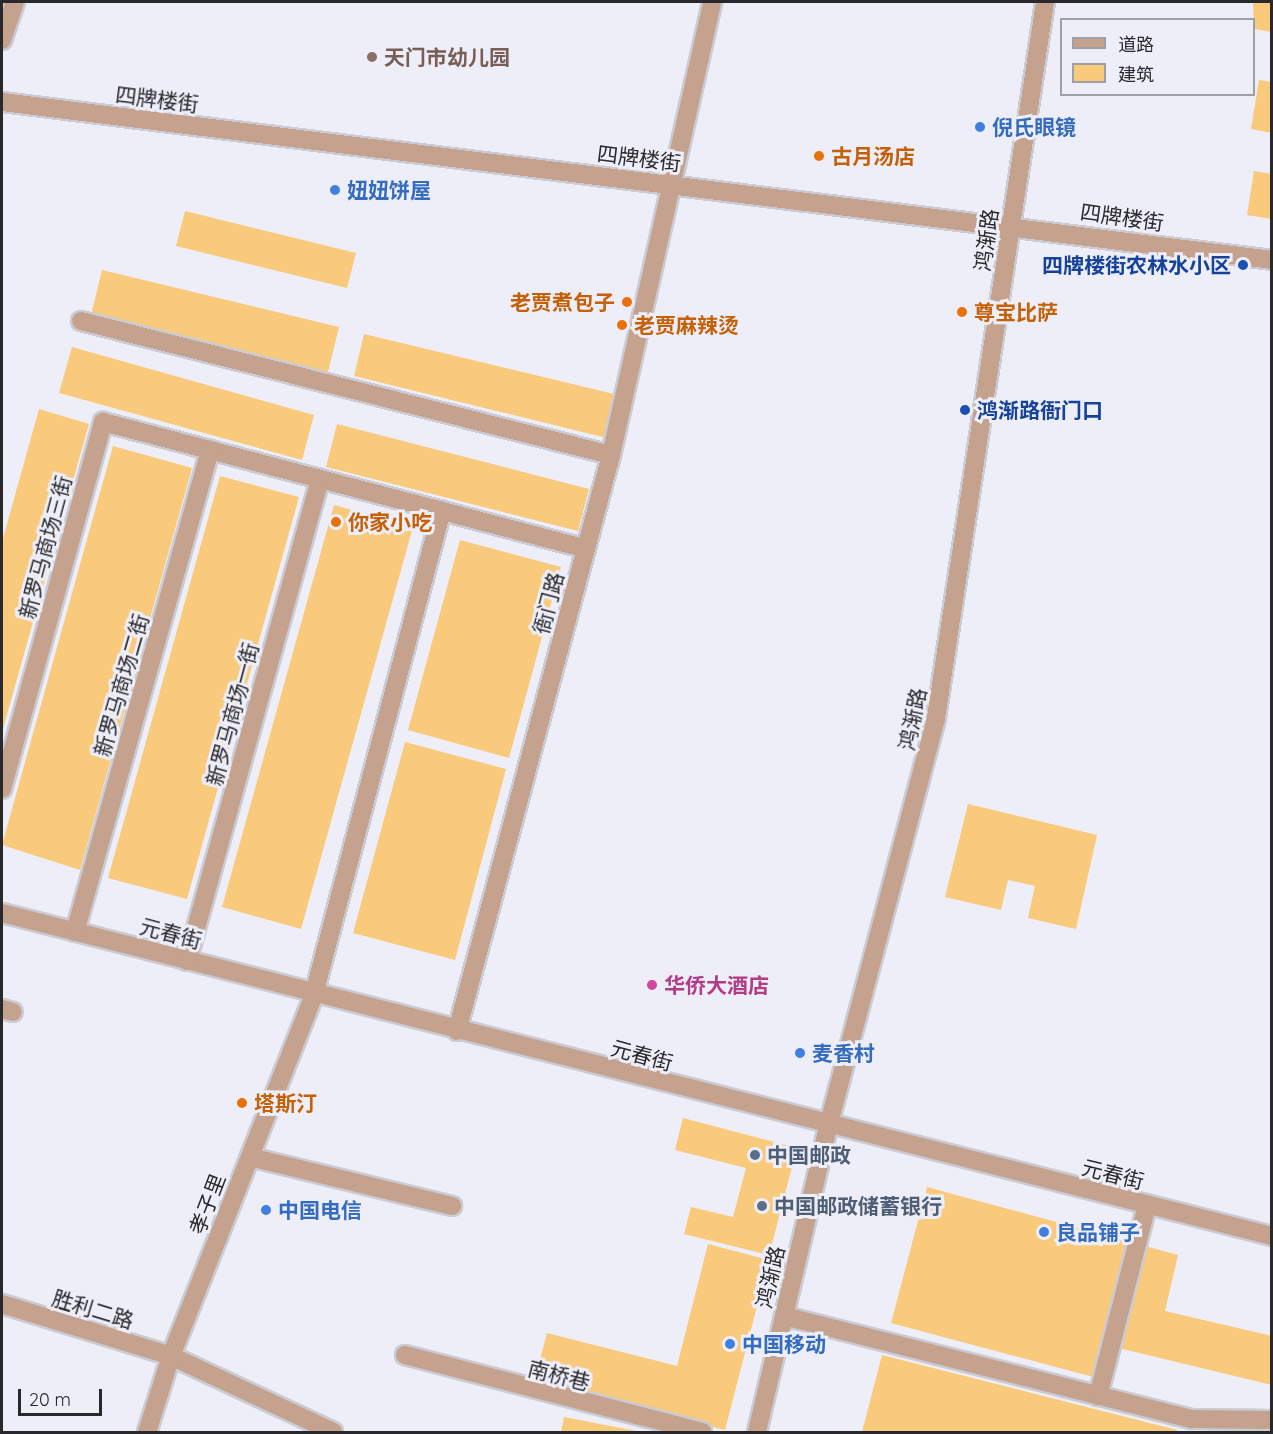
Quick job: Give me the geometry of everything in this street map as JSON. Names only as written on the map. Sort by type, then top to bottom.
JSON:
[{"type":"street","points":[[2,40],[15,2]]},
{"type":"street","name":"衙门路","points":[[457,1030],[611,455],[712,2]]},
{"type":"street","name":"鸿渐路","points":[[757,1432],[828,1127],[936,718],[1045,2]]},
{"type":"street","name":"四牌楼街","points":[[2,102],[673,185],[1011,224],[1272,260]]},
{"type":"street","points":[[81,321],[611,455]]},
{"type":"street","name":"新罗马商场三街","points":[[2,789],[103,422],[210,450]]},
{"type":"street","points":[[210,450],[586,549]]},
{"type":"street","name":"新罗马商场二街","points":[[75,932],[210,450]]},
{"type":"street","name":"新罗马商场一街","points":[[187,961],[320,479]]},
{"type":"street","name":"孝子里","points":[[147,1432],[171,1356],[314,994],[442,511]]},
{"type":"street","name":"元春街","points":[[2,913],[828,1127],[1272,1236]]},
{"type":"street","points":[[250,1157],[452,1206]]},
{"type":"street","points":[[1098,1396],[1147,1205]]},
{"type":"street","name":"胜利二路","points":[[2,1304],[171,1356]]},
{"type":"street","points":[[784,1316],[1098,1396],[1192,1426],[1272,1420]]},
{"type":"street","name":"南桥巷","points":[[405,1355],[702,1432]]},
{"type":"street","points":[[171,1356],[333,1432]]},
{"type":"building","points":[[1253,2],[1272,2],[1272,32],[1255,29]]},
{"type":"building","points":[[1259,80],[1272,82],[1272,133],[1251,129]]},
{"type":"building","points":[[1254,171],[1272,174],[1272,219],[1247,215]]},
{"type":"building","points":[[185,211],[356,253],[347,288],[176,246]]},
{"type":"building","points":[[102,270],[339,327],[328,372],[91,315]]},
{"type":"building","points":[[364,334],[618,395],[607,438],[354,376]]},
{"type":"building","points":[[72,347],[314,415],[302,460],[59,393]]},
{"type":"building","points":[[39,409],[89,424],[2,732],[2,542]]},
{"type":"building","points":[[337,424],[589,489],[578,531],[326,467]]},
{"type":"building","points":[[113,446],[192,468],[80,870],[2,845]]},
{"type":"building","points":[[220,476],[299,497],[187,899],[108,878]]},
{"type":"building","points":[[334,505],[413,527],[301,929],[222,907]]},
{"type":"building","points":[[460,540],[561,567],[509,758],[408,730]]},
{"type":"building","points":[[405,742],[506,769],[455,960],[353,933]]},
{"type":"building","points":[[968,804],[1097,835],[1076,929],[1028,918],[1035,886],[1008,880],[1001,910],[945,897]]},
{"type":"building","points":[[683,1118],[797,1148],[769,1255],[684,1234],[691,1207],[733,1217],[746,1168],[675,1150]]},
{"type":"building","points":[[927,1187],[1178,1255],[1165,1311],[1272,1336],[1272,1385],[1106,1345],[1097,1378],[891,1323]]},
{"type":"building","points":[[708,1244],[769,1260],[725,1430],[534,1382],[547,1333],[677,1366]]},
{"type":"building","points":[[882,1355],[1177,1430],[1177,1432],[862,1432]]},
{"type":"building","points":[[564,1417],[636,1431],[636,1432],[561,1432]]},
{"type":"place","name":"天门市幼儿园","points":[[372,57]]},
{"type":"place","name":"倪氏眼镜","points":[[980,127]]},
{"type":"place","name":"古月汤店","points":[[819,156]]},
{"type":"place","name":"妞妞饼屋","points":[[335,190]]},
{"type":"place","name":"四牌楼街农林水小区","points":[[1243,265]]},
{"type":"place","name":"老贾煮包子","points":[[627,302]]},
{"type":"place","name":"尊宝比萨","points":[[962,312]]},
{"type":"place","name":"老贾麻辣烫","points":[[622,325]]},
{"type":"place","name":"鸿渐路衙门口","points":[[965,410]]},
{"type":"place","name":"你家小吃","points":[[336,522]]},
{"type":"place","name":"华侨大酒店","points":[[652,985]]},
{"type":"place","name":"麦香村","points":[[800,1053]]},
{"type":"place","name":"塔斯汀","points":[[242,1103]]},
{"type":"place","name":"中国邮政","points":[[755,1155]]},
{"type":"place","name":"中国邮政储蓄银行","points":[[762,1206]]},
{"type":"place","name":"中国电信","points":[[266,1210]]},
{"type":"place","name":"良品铺子","points":[[1044,1232]]},
{"type":"place","name":"中国移动","points":[[730,1344]]}]
